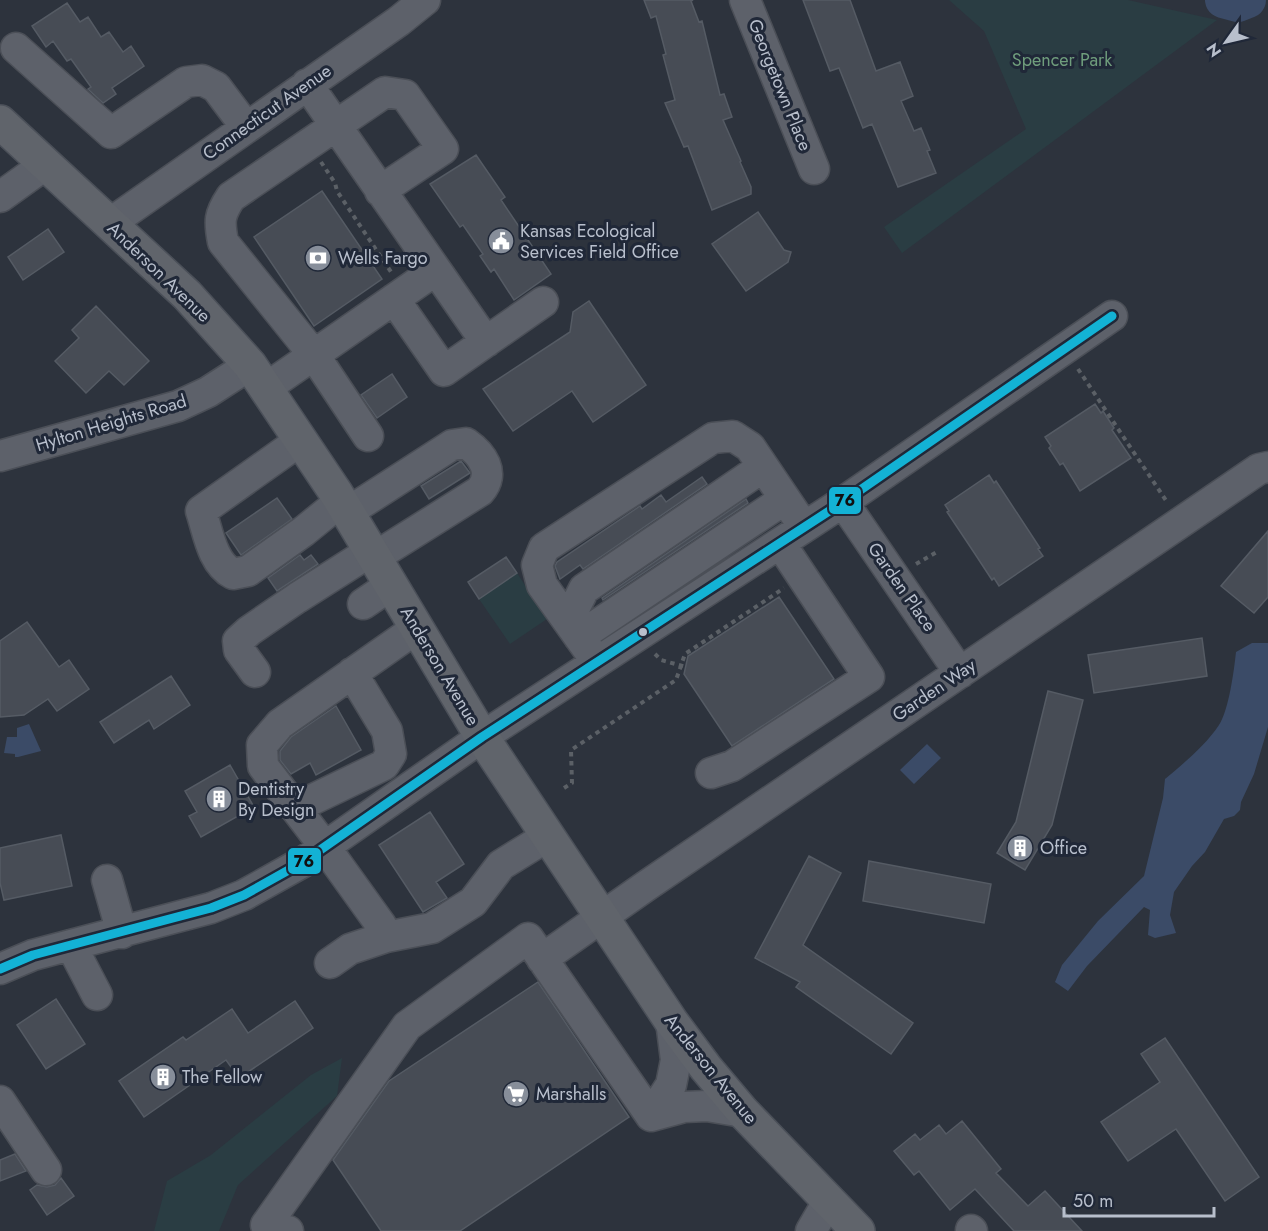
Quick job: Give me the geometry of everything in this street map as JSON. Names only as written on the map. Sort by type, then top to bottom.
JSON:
[{"type":"main road","name":"Anderson Avenue","points":[[0,122],[187,295],[258,376],[344,506],[482,737],[671,1020],[743,1113],[858,1231]]},
{"type":"street","name":"Connecticut Avenue","points":[[109,224],[426,0]]},
{"type":"street","name":"Georgetown Place","points":[[745,0],[814,170]]},
{"type":"street","points":[[16,48],[111,133],[186,82],[202,80],[216,87],[246,127]]},
{"type":"street","points":[[307,84],[486,342]]},
{"type":"street","points":[[368,436],[314,355],[223,242],[220,225],[221,212],[231,197],[386,92],[405,95],[443,148],[380,191]]},
{"type":"street","points":[[0,197],[46,164]]},
{"type":"street","name":"Hylton Heights Road","points":[[0,456],[178,406],[208,392],[314,355],[394,288],[436,270]]},
{"type":"street","points":[[394,288],[444,371],[543,302]]},
{"type":"street","points":[[0,969],[33,955],[211,908],[244,895],[303,862],[482,737],[843,502],[1112,316]]},
{"type":"street","points":[[597,662],[542,585],[537,565],[544,548],[713,438],[732,436],[750,447],[785,499],[802,576],[869,677],[732,766],[711,773]]},
{"type":"street","points":[[255,672],[239,650],[238,641],[249,631],[297,598],[480,491],[487,479],[486,464],[477,450],[466,443],[452,445],[344,506],[248,571],[233,574],[222,566],[216,556],[201,511],[301,440]]},
{"type":"street","name":"Garden Way","points":[[542,959],[960,672],[1259,469],[1268,466]]},
{"type":"street","points":[[574,629],[584,589],[763,467]]},
{"type":"street","points":[[574,629],[785,499]]},
{"type":"street","name":"Garden Place","points":[[843,502],[960,672]]},
{"type":"street","points":[[363,604],[392,585]]},
{"type":"street","points":[[386,937],[381,925],[325,847],[263,766],[262,745],[280,724],[417,628]]},
{"type":"street","points":[[295,808],[384,765],[391,754],[387,731],[352,673]]},
{"type":"street","points":[[330,963],[350,949],[386,937],[432,928],[473,902],[501,865],[548,836]]},
{"type":"street","points":[[107,880],[122,933]]},
{"type":"street","points":[[288,1231],[266,1225],[407,1026],[528,938],[651,1116]]},
{"type":"street","points":[[71,945],[97,995]]},
{"type":"street","points":[[651,1116],[671,1085],[676,1060],[671,1020]]},
{"type":"street","points":[[0,1101],[46,1170]]},
{"type":"street","points":[[651,1116],[684,1107],[707,1106],[743,1113]]},
{"type":"street","points":[[812,1231],[829,1200]]},
{"type":"path","points":[[311,168],[321,162],[394,288]]},
{"type":"path","points":[[1064,349],[1168,502]]},
{"type":"path","points":[[912,566],[937,552]]},
{"type":"path","points":[[564,788],[572,783],[571,750],[676,680],[685,654],[802,576]]},
{"type":"green space","name":"Spencer Park","points":[[949,0],[1128,0],[1217,20],[902,253],[884,227],[1026,129],[984,31]]},
{"type":"green space","points":[[517,573],[547,619],[510,644],[479,599]]},
{"type":"green space","points":[[342,1058],[337,1096],[238,1185],[219,1231],[154,1231],[167,1181],[211,1155],[311,1075]]},
{"type":"water","points":[[1252,643],[1268,643],[1268,727],[1240,810],[1234,816],[1224,819],[1205,852],[1174,892],[1170,915],[1176,933],[1155,938],[1148,935],[1150,910],[1144,907],[1087,966],[1068,991],[1055,982],[1062,965],[1098,921],[1144,876],[1163,798],[1165,779],[1201,747],[1219,725],[1228,700],[1236,652]]},
{"type":"water","points":[[29,724],[41,751],[18,757],[15,757],[15,754],[4,753],[7,737],[17,737],[17,728]]},
{"type":"water","points":[[927,744],[941,758],[914,784],[900,770]]},
{"type":"building","points":[[644,0],[693,0],[691,1],[699,22],[702,21],[720,95],[724,94],[732,117],[723,120],[751,187],[751,194],[712,210],[688,146],[684,147],[665,103],[675,100],[663,55],[666,54],[656,16],[651,18]]},
{"type":"building","points":[[803,0],[850,0],[876,71],[900,62],[913,96],[901,101],[914,131],[921,128],[936,173],[898,187],[872,124],[863,128],[839,68],[830,71]]},
{"type":"building","points":[[67,3],[80,22],[88,17],[101,37],[109,32],[123,52],[131,46],[144,66],[112,88],[116,94],[103,103],[88,89],[91,87],[71,59],[67,61],[53,41],[46,47],[32,26]]},
{"type":"building","name":"Kansas Ecological Services Field Office","points":[[476,155],[505,197],[501,200],[551,274],[514,300],[494,269],[491,272],[480,256],[483,254],[463,225],[460,227],[430,184]]},
{"type":"building","name":"Wells Fargo","points":[[322,191],[382,279],[314,326],[254,237]]},
{"type":"building","points":[[758,212],[784,250],[791,252],[788,262],[746,291],[712,244]]},
{"type":"building","points":[[48,229],[64,252],[23,280],[8,257]]},
{"type":"building","points":[[589,301],[646,385],[593,422],[572,391],[513,431],[483,389],[570,332],[573,312]]},
{"type":"building","points":[[96,306],[149,361],[124,385],[109,371],[86,393],[55,361],[79,338],[72,330]]},
{"type":"building","points":[[392,374],[407,397],[377,418],[361,395]]},
{"type":"building","points":[[1095,404],[1101,413],[1103,411],[1114,428],[1112,430],[1131,458],[1080,491],[1063,463],[1060,465],[1045,437]]},
{"type":"building","points":[[461,461],[470,473],[429,499],[421,486]]},
{"type":"building","points":[[989,475],[994,483],[996,481],[1043,556],[999,586],[994,578],[992,580],[947,512],[949,511],[945,505]]},
{"type":"building","points":[[702,477],[707,484],[583,569],[580,565],[560,579],[555,566],[557,562],[640,506],[642,509],[661,495],[666,502]]},
{"type":"building","points":[[277,498],[292,519],[241,555],[226,533]]},
{"type":"building","points":[[746,499],[748,503],[603,600],[602,598]]},
{"type":"building","points":[[1268,531],[1268,597],[1254,613],[1221,586]]},
{"type":"building","points":[[300,555],[304,560],[311,555],[318,564],[277,591],[268,578]]},
{"type":"building","points":[[506,557],[517,573],[479,599],[468,582]]},
{"type":"building","points":[[779,597],[834,679],[732,746],[684,674],[688,656]]},
{"type":"building","points":[[27,622],[59,667],[69,660],[89,689],[57,711],[48,699],[24,715],[0,717],[0,641]]},
{"type":"building","points":[[1202,638],[1207,676],[1094,693],[1088,655]]},
{"type":"building","points":[[171,676],[190,705],[154,729],[149,720],[114,743],[100,722]]},
{"type":"building","points":[[1048,691],[1083,700],[1052,825],[1025,870],[997,853],[1016,822]]},
{"type":"building","points":[[336,706],[361,750],[316,775],[310,763],[291,774],[280,760],[280,751],[291,737]]},
{"type":"building","name":"Dentistry By Design","points":[[230,765],[254,807],[201,837],[189,816],[197,812],[185,791]]},
{"type":"building","points":[[430,812],[464,864],[436,882],[447,898],[423,912],[379,845]]},
{"type":"building","points":[[61,835],[72,886],[4,900],[0,883],[0,848]]},
{"type":"building","points":[[809,856],[841,873],[803,945],[913,1023],[891,1054],[796,987],[800,982],[755,958]]},
{"type":"building","points":[[869,861],[991,884],[984,923],[863,901]]},
{"type":"building","name":"Marshalls","points":[[538,982],[629,1117],[460,1231],[381,1231],[333,1160],[389,1081]]},
{"type":"building","points":[[56,999],[85,1044],[46,1069],[17,1025]]},
{"type":"building","points":[[295,1001],[313,1028],[239,1078],[226,1060],[144,1117],[119,1081],[183,1037],[186,1040],[232,1009],[248,1033]]},
{"type":"building","points":[[1165,1038],[1259,1177],[1225,1201],[1176,1129],[1128,1161],[1101,1122],[1160,1082],[1141,1054]]},
{"type":"building","points":[[962,1121],[1001,1169],[996,1173],[1028,1206],[1045,1191],[1082,1231],[1014,1231],[975,1189],[950,1210],[919,1171],[914,1175],[894,1151],[915,1134],[920,1140],[939,1125],[946,1134]]},
{"type":"building","points":[[15,1154],[26,1171],[0,1181],[0,1160]]},
{"type":"building","points":[[61,1178],[74,1196],[47,1215],[30,1190],[37,1185],[47,1187],[55,1185]]},
{"type":"waterway","points":[[1223,0],[1238,4],[1248,0]]},
{"type":"transit line","name":"76","points":[[0,969],[33,955],[211,908],[244,895],[303,862],[482,737],[843,502],[1112,316]]},
{"type":"place","name":"Kansas Ecological Services Field Office","points":[[501,241]]},
{"type":"place","name":"Wells Fargo","points":[[318,258]]},
{"type":"place","name":"Dentistry By Design","points":[[219,799]]},
{"type":"place","name":"Office","points":[[1020,848]]},
{"type":"place","name":"The Fellow","points":[[163,1077]]},
{"type":"place","name":"Marshalls","points":[[516,1094]]}]
